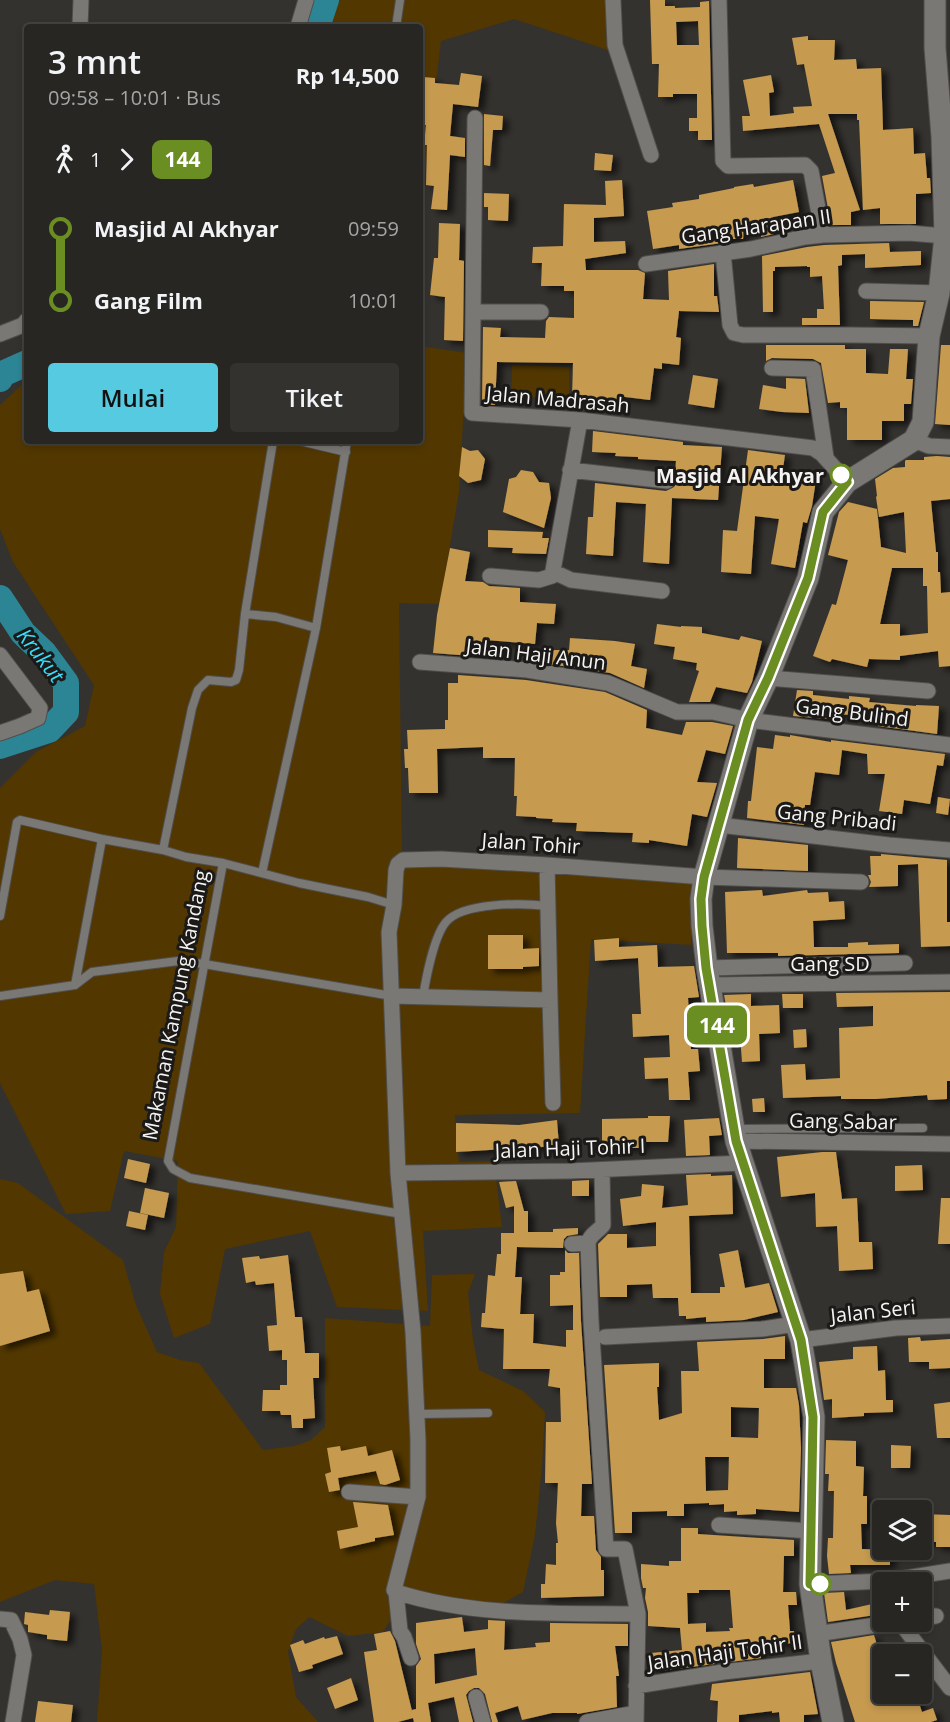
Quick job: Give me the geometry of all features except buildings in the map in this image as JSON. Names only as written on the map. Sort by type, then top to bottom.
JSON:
[{"type":"main road","points":[[833,1722],[820,1660],[810,1584],[813,1417],[798,1332],[742,1163],[735,1135],[708,977],[701,899],[704,877],[748,720],[768,678],[808,578],[823,512],[847,482],[914,440],[923,422],[929,336],[942,300],[947,225],[946,137],[935,48],[935,0]]},
{"type":"street","points":[[80,24],[81,0]]},
{"type":"street","points":[[299,24],[306,0]]},
{"type":"street","points":[[613,0],[615,45],[651,155]]},
{"type":"street","points":[[718,0],[723,161],[728,166],[805,165],[811,171],[823,235]]},
{"type":"street","name":"Jalan Madrasah","points":[[475,118],[472,413],[580,420],[813,448],[826,457],[847,482]]},
{"type":"street","name":"Gang Harapan II","points":[[646,264],[752,249],[793,239],[823,235],[909,233],[947,225]]},
{"type":"street","points":[[723,252],[730,325],[734,333],[743,335],[929,336]]},
{"type":"street","points":[[866,291],[942,300]]},
{"type":"street","points":[[473,312],[541,312]]},
{"type":"street","points":[[0,334],[24,324]]},
{"type":"street","points":[[772,368],[813,369],[826,457]]},
{"type":"street","points":[[490,576],[539,580],[552,576],[580,420]]},
{"type":"street","points":[[914,440],[929,446],[950,447]]},
{"type":"street","points":[[570,470],[667,481]]},
{"type":"street","points":[[554,572],[571,579],[662,591]]},
{"type":"street","points":[[0,654],[40,708],[38,718],[0,733]]},
{"type":"street","name":"Jalan Haji Anun","points":[[420,662],[527,670],[608,683],[677,712],[713,712],[748,720]]},
{"type":"street","points":[[768,678],[928,691]]},
{"type":"street","name":"Gang Bulind","points":[[748,720],[950,745]]},
{"type":"street","name":"Gang Pribadi","points":[[719,825],[950,850]]},
{"type":"street","name":"Jalan Tohir","points":[[394,905],[396,870],[398,864],[403,860],[441,859],[704,877],[861,882]]},
{"type":"street","points":[[547,865],[553,1103]]},
{"type":"street","points":[[394,905],[389,932],[398,1173],[418,1414],[418,1497],[394,1588],[400,1631],[411,1658]]},
{"type":"street","points":[[708,977],[904,963]]},
{"type":"street","name":"Gang SD","points":[[708,977],[950,982]]},
{"type":"street","points":[[392,996],[550,1000]]},
{"type":"street","name":"Gang Sabar","points":[[735,1135],[950,1144]]},
{"type":"street","name":"Jalan Haji Tohir I","points":[[398,1173],[602,1170],[742,1163]]},
{"type":"street","points":[[573,1244],[588,1244],[593,1233],[600,1230],[603,1225],[602,1170]]},
{"type":"street","name":"Jalan Haji Tohir II","points":[[588,1244],[606,1549],[625,1549],[638,1614],[636,1690],[723,1672],[820,1660]]},
{"type":"street","name":"Jalan Seri","points":[[605,1337],[762,1329],[798,1332],[950,1326]]},
{"type":"street","points":[[349,1492],[418,1497]]},
{"type":"street","points":[[719,1525],[811,1532]]},
{"type":"street","points":[[810,1584],[887,1581],[950,1571]]},
{"type":"street","points":[[396,1592],[421,1600],[516,1613],[638,1614]]},
{"type":"street","points":[[4,1620],[20,1639],[24,1654],[13,1722]]},
{"type":"street","points":[[816,1634],[872,1626]]},
{"type":"street","points":[[906,1632],[950,1688]]},
{"type":"street","points":[[587,1722],[636,1718],[636,1690]]},
{"type":"street","points":[[476,1697],[483,1722]]},
{"type":"lane","points":[[396,24],[400,0]]},
{"type":"lane","points":[[163,850],[192,708],[198,690],[208,680],[231,682],[236,680],[239,670],[245,615],[273,444]]},
{"type":"lane","points":[[313,444],[346,452]]},
{"type":"lane","points":[[262,873],[316,628],[347,444]]},
{"type":"lane","points":[[245,615],[276,617],[316,628]]},
{"type":"lane","name":"Makaman Kampung Kandang","points":[[0,916],[18,821],[38,823],[102,839],[223,863],[394,905]]},
{"type":"lane","points":[[75,986],[102,839]]},
{"type":"lane","name":"Makaman Kampung Kandang","points":[[223,863],[168,1151],[168,1161],[173,1169],[190,1178],[402,1214]]},
{"type":"lane","points":[[423,997],[438,938],[445,923],[458,912],[478,907],[533,904],[548,906]]},
{"type":"lane","points":[[0,994],[75,986],[92,972],[178,961],[392,996]]},
{"type":"lane","points":[[735,1135],[923,1128]]},
{"type":"lane","points":[[418,1414],[488,1413]]},
{"type":"shaded area","points":[[337,0],[606,0],[608,50],[514,19],[441,41],[423,189],[423,24],[331,24]]},
{"type":"shaded area","points":[[423,346],[467,353],[459,492],[440,604],[399,603],[402,858],[693,873],[691,945],[591,939],[580,1113],[455,1115],[459,1162],[494,1161],[502,1227],[423,1231],[428,1311],[337,1307],[310,1231],[225,1249],[210,1324],[174,1338],[160,1294],[164,1252],[176,1227],[178,1161],[124,1151],[110,1211],[66,1214],[0,1083],[0,788],[36,752],[85,726],[94,685],[13,562],[0,529],[0,405],[24,383],[24,444],[423,444]]},
{"type":"shaded area","points":[[512,365],[569,367],[569,398],[511,397]]},
{"type":"shaded area","points":[[0,1179],[18,1183],[123,1260],[136,1305],[157,1352],[180,1360],[199,1363],[263,1450],[295,1446],[311,1440],[325,1427],[325,1318],[430,1326],[432,1275],[475,1274],[468,1293],[479,1370],[523,1391],[545,1412],[535,1535],[523,1592],[485,1613],[401,1591],[392,1618],[383,1632],[348,1636],[309,1617],[296,1629],[288,1652],[296,1697],[318,1722],[97,1722],[102,1650],[94,1584],[55,1580],[0,1602]]},
{"type":"waterway","name":"Krukut","points":[[318,24],[326,0]]},
{"type":"waterway","name":"Krukut","points":[[0,379],[2,374],[24,364]]},
{"type":"waterway","name":"Krukut","points":[[0,598],[23,633],[44,653],[66,683],[66,712],[49,730],[0,746]]},
{"type":"bus line","name":"144","points":[[820,1584],[810,1584],[813,1417],[801,1340],[736,1141],[706,968],[701,899],[704,877],[748,720],[768,678],[808,578],[823,512],[847,482],[841,475]]},
{"type":"place","name":"Masjid Al Akhyar","points":[[841,475]]}]
